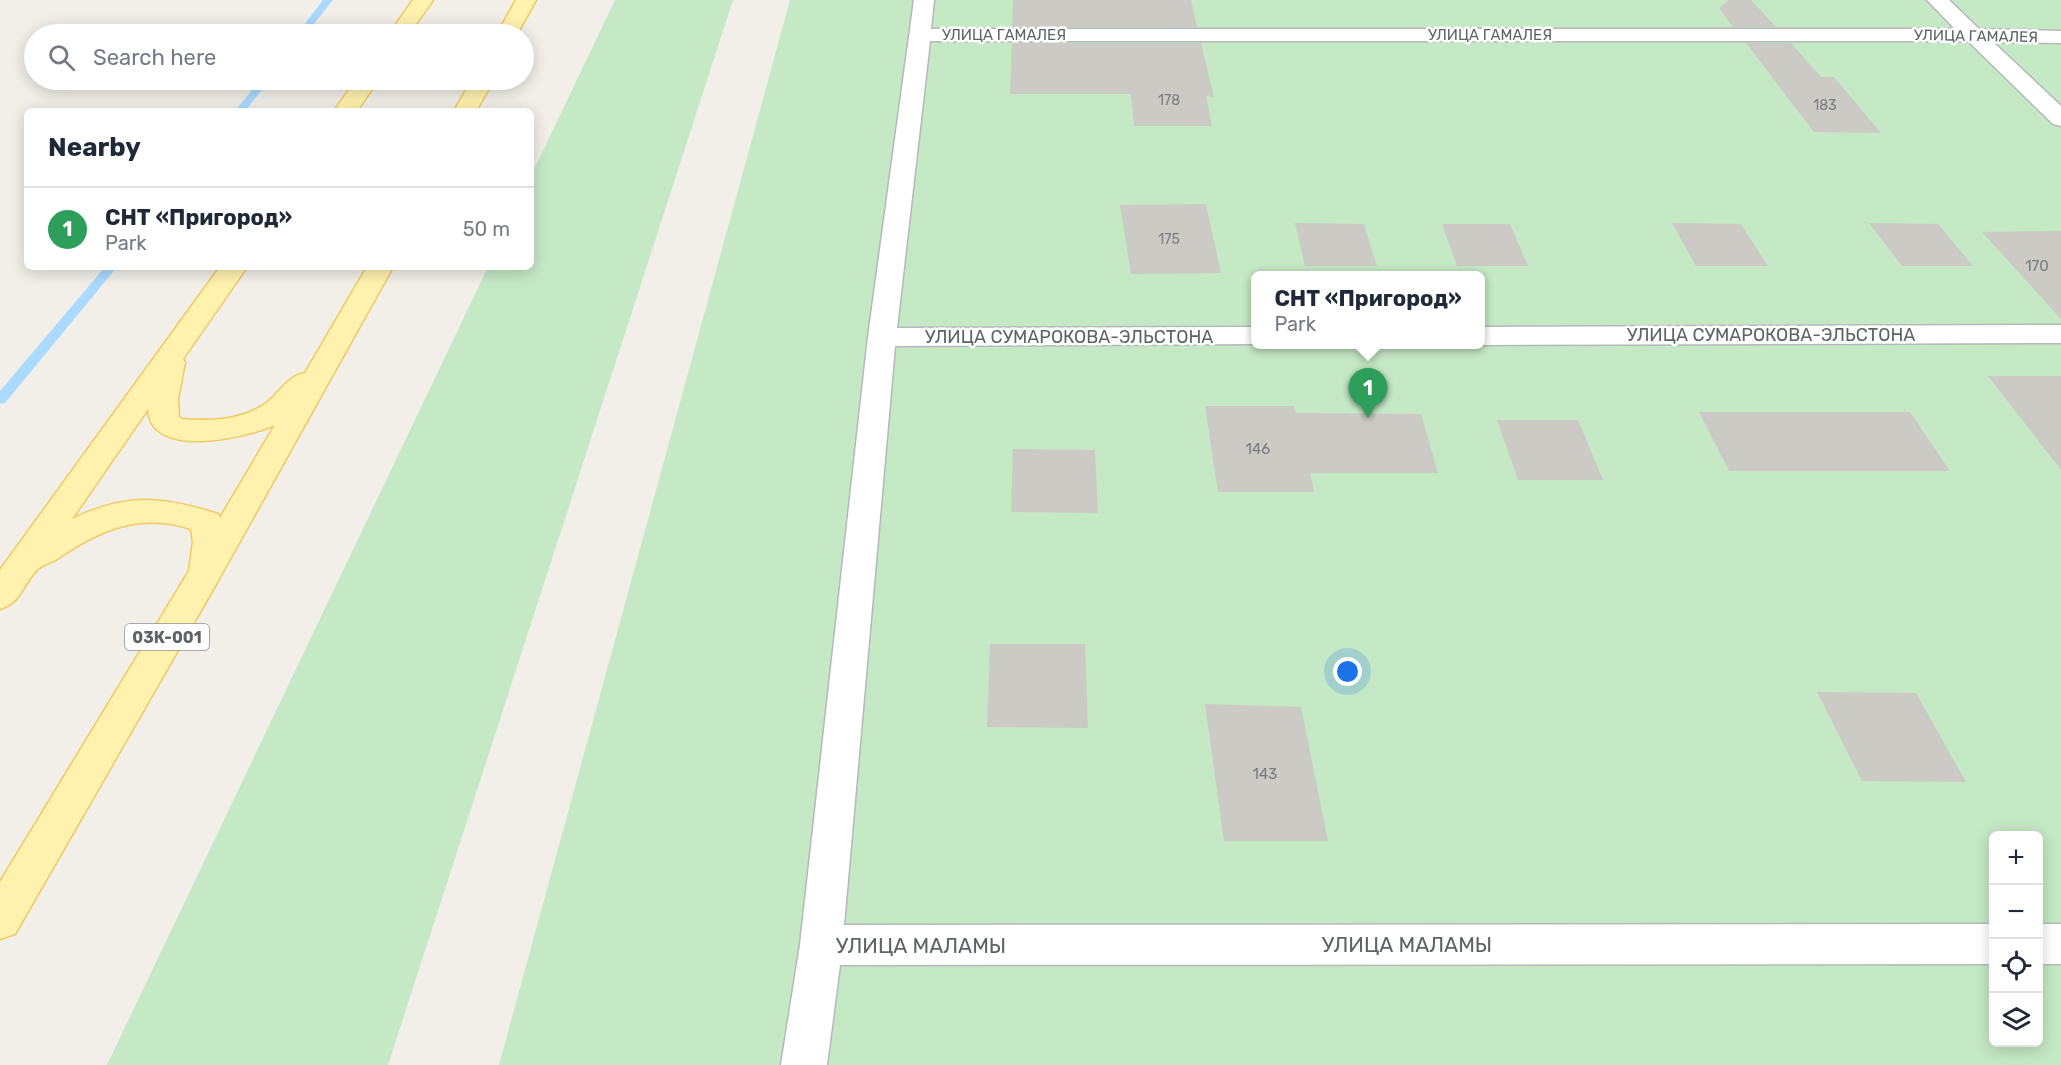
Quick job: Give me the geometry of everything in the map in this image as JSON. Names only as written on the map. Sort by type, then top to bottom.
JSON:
[{"type":"main road","points":[[406,24],[423,0]]},
{"type":"main road","points":[[513,24],[526,0]]},
{"type":"main road","points":[[347,108],[360,90]]},
{"type":"main road","points":[[467,108],[477,90]]},
{"type":"main road","name":"03К-001","points":[[9,583],[232,270]]},
{"type":"main road","name":"03К-001","points":[[0,920],[203,577],[378,270]]},
{"type":"main road","name":"03К-001","points":[[172,355],[162,399],[164,420],[174,429],[203,431],[223,430],[250,424],[275,411],[333,352]]},
{"type":"main road","name":"03К-001","points":[[9,583],[61,539],[89,523],[118,513],[150,510],[183,513],[206,522],[210,542],[203,577]]},
{"type":"street","points":[[804,1065],[821,945],[882,337],[924,0]]},
{"type":"street","points":[[1937,0],[2061,119]]},
{"type":"street","name":"УЛИЦА ГАМАЛЕЯ","points":[[920,35],[1975,35],[2061,37]]},
{"type":"street","name":"УЛИЦА СУМАРОКОВА-ЭЛЬСТОНА","points":[[1485,336],[2061,334]]},
{"type":"street","name":"УЛИЦА СУМАРОКОВА-ЭЛЬСТОНА","points":[[882,337],[1251,336]]},
{"type":"street","name":"УЛИЦА МАЛАМЫ","points":[[821,945],[1989,944]]},
{"type":"street","points":[[2043,944],[2061,944]]},
{"type":"green space","points":[[615,0],[733,0],[388,1065],[107,1065],[487,270],[534,270],[534,170]]},
{"type":"green space","points":[[790,0],[2061,0],[2061,1065],[499,1065]]},
{"type":"building","points":[[1013,0],[1191,0],[1197,27],[1012,27]]},
{"type":"building","points":[[1729,0],[1751,0],[1776,27],[1733,27],[1719,8]]},
{"type":"building","points":[[1012,43],[1201,43],[1214,97],[1206,96],[1212,126],[1134,126],[1131,94],[1010,94]]},
{"type":"building","points":[[1746,43],[1791,43],[1821,77],[1834,77],[1881,133],[1814,132]]},
{"type":"building","points":[[1206,204],[1221,273],[1131,274],[1120,205]]},
{"type":"building","points":[[1295,223],[1364,224],[1377,266],[1305,266]]},
{"type":"building","points":[[1672,223],[1741,224],[1768,266],[1696,266]]},
{"type":"building","points":[[1869,223],[1938,224],[1973,266],[1902,266]]},
{"type":"building","points":[[1442,224],[1510,224],[1528,266],[1457,266]]},
{"type":"building","points":[[2061,231],[2061,319],[1982,232]]},
{"type":"building","points":[[1988,376],[2061,376],[2061,470]]},
{"type":"building","points":[[1205,406],[1294,406],[1296,413],[1421,414],[1438,473],[1310,473],[1314,492],[1218,492]]},
{"type":"building","points":[[1699,412],[1910,412],[1950,471],[1729,471]]},
{"type":"building","points":[[1497,420],[1578,420],[1603,480],[1518,480]]},
{"type":"building","points":[[1013,449],[1095,450],[1098,513],[1011,512]]},
{"type":"building","points":[[990,644],[1085,644],[1088,728],[987,727]]},
{"type":"building","points":[[1817,692],[1916,693],[1966,782],[1862,781]]},
{"type":"building","points":[[1205,704],[1301,707],[1328,841],[1224,841]]},
{"type":"waterway","points":[[309,24],[328,0]]},
{"type":"waterway","points":[[242,108],[257,90]]},
{"type":"waterway","points":[[0,400],[108,270]]},
{"type":"place","name":"СНТ «Пригород»","points":[[1368,418]]}]
